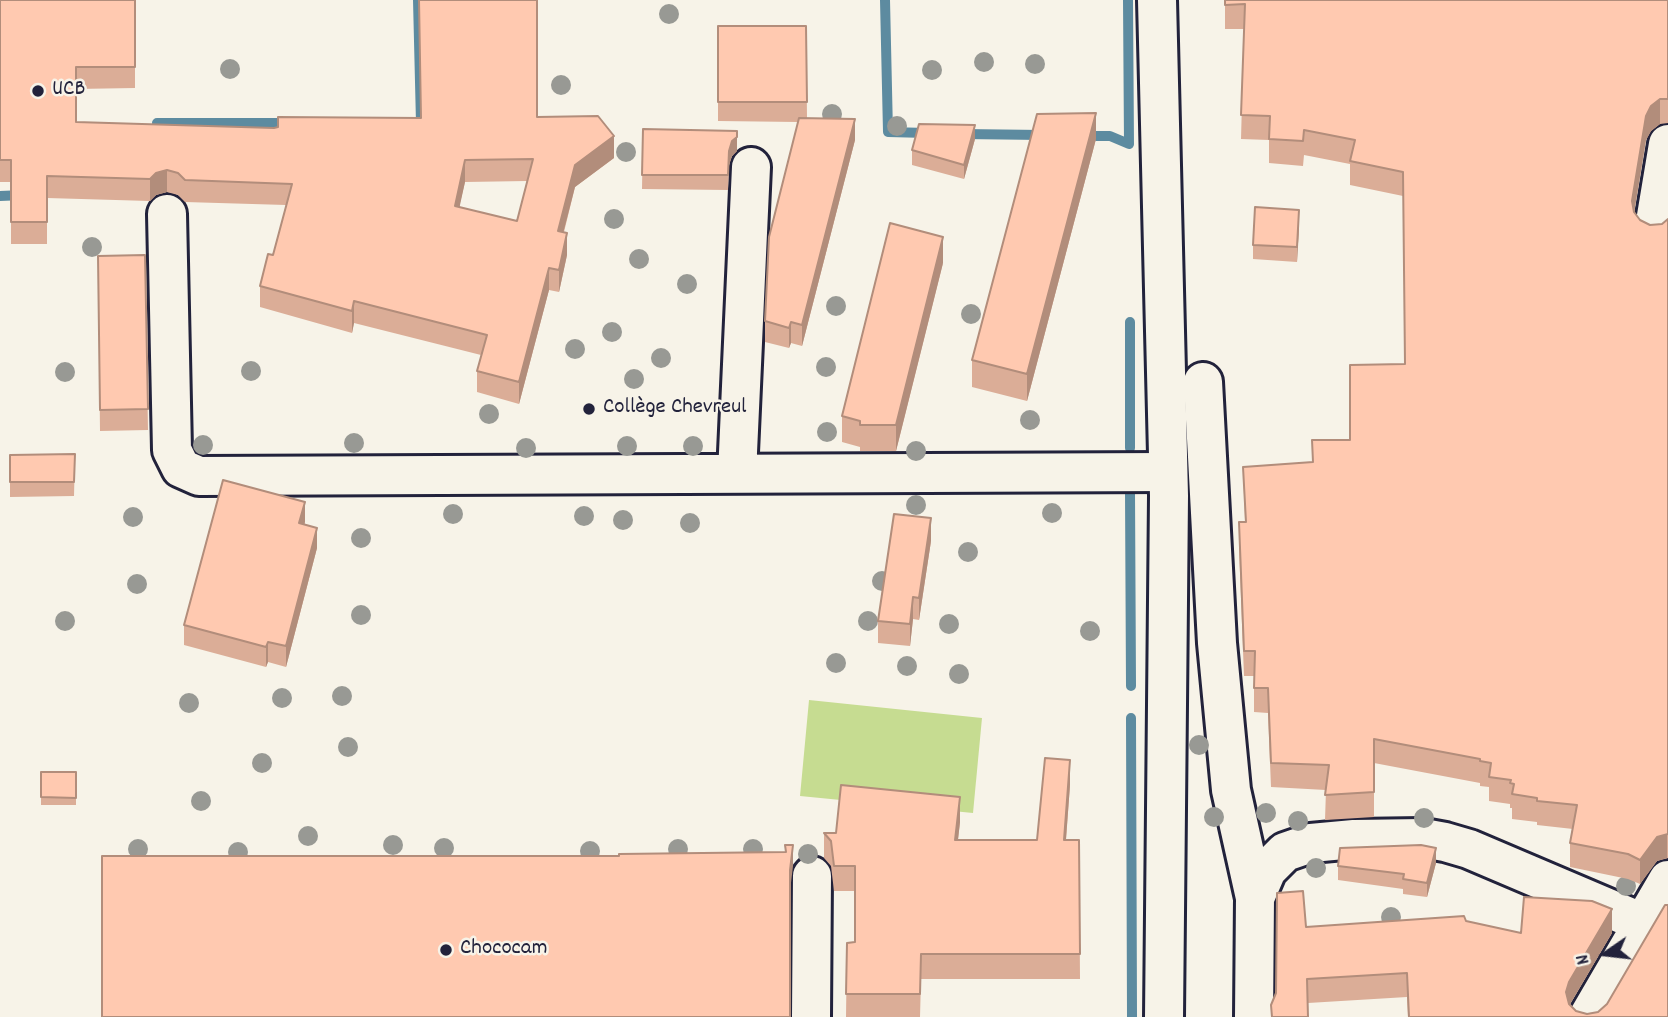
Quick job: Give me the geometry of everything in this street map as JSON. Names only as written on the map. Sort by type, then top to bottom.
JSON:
[{"type":"main road","points":[[1157,0],[1168,472],[1164,1017]]},
{"type":"main road","points":[[1654,228],[1668,144]]},
{"type":"main road","points":[[737,474],[751,167]]},
{"type":"main road","points":[[167,214],[172,450],[181,468],[199,476],[1168,472]]},
{"type":"main road","points":[[1203,382],[1217,643],[1231,790],[1255,898],[1254,1017]]},
{"type":"main road","points":[[1255,898],[1267,870],[1285,852],[1311,844],[1354,839],[1423,838],[1469,849],[1643,923]]},
{"type":"main road","points":[[811,1017],[812,876]]},
{"type":"main road","points":[[1587,1017],[1668,880]]},
{"type":"green space","points":[[809,700],[982,718],[973,813],[800,796]]},
{"type":"building","points":[[0,0],[135,0],[135,67],[76,67],[76,122],[274,128],[278,127],[278,117],[421,118],[419,0],[537,0],[537,117],[598,116],[614,136],[575,165],[558,231],[567,233],[559,270],[549,268],[519,382],[477,371],[487,335],[354,301],[352,311],[260,286],[268,254],[273,255],[292,184],[185,180],[178,173],[167,170],[156,173],[150,179],[47,176],[47,222],[11,222],[11,160],[0,160]],"holes":[[[533,159],[517,221],[455,206],[465,160]]]},
{"type":"building","points":[[1225,0],[1668,0],[1668,99],[1660,99],[1651,106],[1646,116],[1632,201],[1634,212],[1640,220],[1650,225],[1662,224],[1668,219],[1668,834],[1657,837],[1640,860],[1628,854],[1570,843],[1577,805],[1537,801],[1537,798],[1512,794],[1514,784],[1510,783],[1511,780],[1489,777],[1491,763],[1480,759],[1374,739],[1374,792],[1325,795],[1329,765],[1271,763],[1268,688],[1254,688],[1255,651],[1244,651],[1239,522],[1246,522],[1243,467],[1313,462],[1312,440],[1350,440],[1350,365],[1405,364],[1403,172],[1350,161],[1355,140],[1304,130],[1303,141],[1269,139],[1270,116],[1241,115],[1245,4],[1225,5]]},
{"type":"building","points":[[718,26],[806,26],[807,102],[718,102]]},
{"type":"building","points":[[1096,113],[1027,374],[972,360],[1037,114]]},
{"type":"building","points":[[799,118],[855,119],[802,325],[791,322],[789,328],[765,321],[769,237]]},
{"type":"building","points":[[919,124],[975,125],[964,165],[912,150]]},
{"type":"building","points":[[643,129],[737,131],[737,137],[732,141],[729,151],[728,175],[642,175]]},
{"type":"building","points":[[1255,207],[1299,210],[1297,247],[1253,245]]},
{"type":"building","points":[[890,223],[943,237],[896,425],[860,425],[860,421],[842,416]]},
{"type":"building","points":[[145,255],[148,409],[100,410],[98,256]]},
{"type":"building","points":[[75,454],[74,482],[10,482],[10,455]]},
{"type":"building","points":[[223,480],[305,502],[299,523],[317,528],[286,646],[268,642],[266,647],[184,625]]},
{"type":"building","points":[[894,514],[931,518],[919,598],[913,597],[910,624],[878,621]]},
{"type":"building","points":[[1045,758],[1070,760],[1064,840],[1079,840],[1080,954],[921,954],[920,994],[846,994],[847,943],[855,942],[855,866],[834,866],[831,841],[824,833],[836,833],[841,785],[960,797],[955,840],[1037,840]]},
{"type":"building","points":[[41,772],[76,772],[76,798],[41,797]]},
{"type":"building","name":"Chococam","points":[[785,845],[793,845],[790,870],[790,1017],[102,1017],[102,856],[619,856],[786,852]]},
{"type":"building","points":[[1421,845],[1436,848],[1427,883],[1403,879],[1404,874],[1338,866],[1340,848]]},
{"type":"building","points":[[1303,891],[1306,927],[1464,916],[1466,921],[1521,933],[1524,897],[1592,901],[1612,909],[1569,982],[1566,992],[1569,1004],[1576,1011],[1587,1014],[1598,1012],[1607,1004],[1665,905],[1668,905],[1668,1017],[1409,1017],[1407,973],[1307,979],[1308,1017],[1272,1017],[1271,1005],[1276,993],[1277,893]]},
{"type":"waterway","points":[[416,123],[421,123],[418,0]]},
{"type":"waterway","points":[[885,0],[888,132],[927,133]]},
{"type":"waterway","points":[[1086,136],[1110,136],[1129,144],[1128,0]]},
{"type":"waterway","points":[[157,123],[289,123]]},
{"type":"waterway","points":[[963,134],[1042,135]]},
{"type":"waterway","points":[[0,196],[24,195]]},
{"type":"waterway","points":[[1130,322],[1130,448]]},
{"type":"waterway","points":[[1130,492],[1131,686]]},
{"type":"waterway","points":[[1131,718],[1132,1017]]},
{"type":"place","name":"UCB","points":[[38,91]]},
{"type":"place","name":"Collège Chevreul","points":[[589,409]]},
{"type":"place","name":"Chococam","points":[[446,950]]}]
